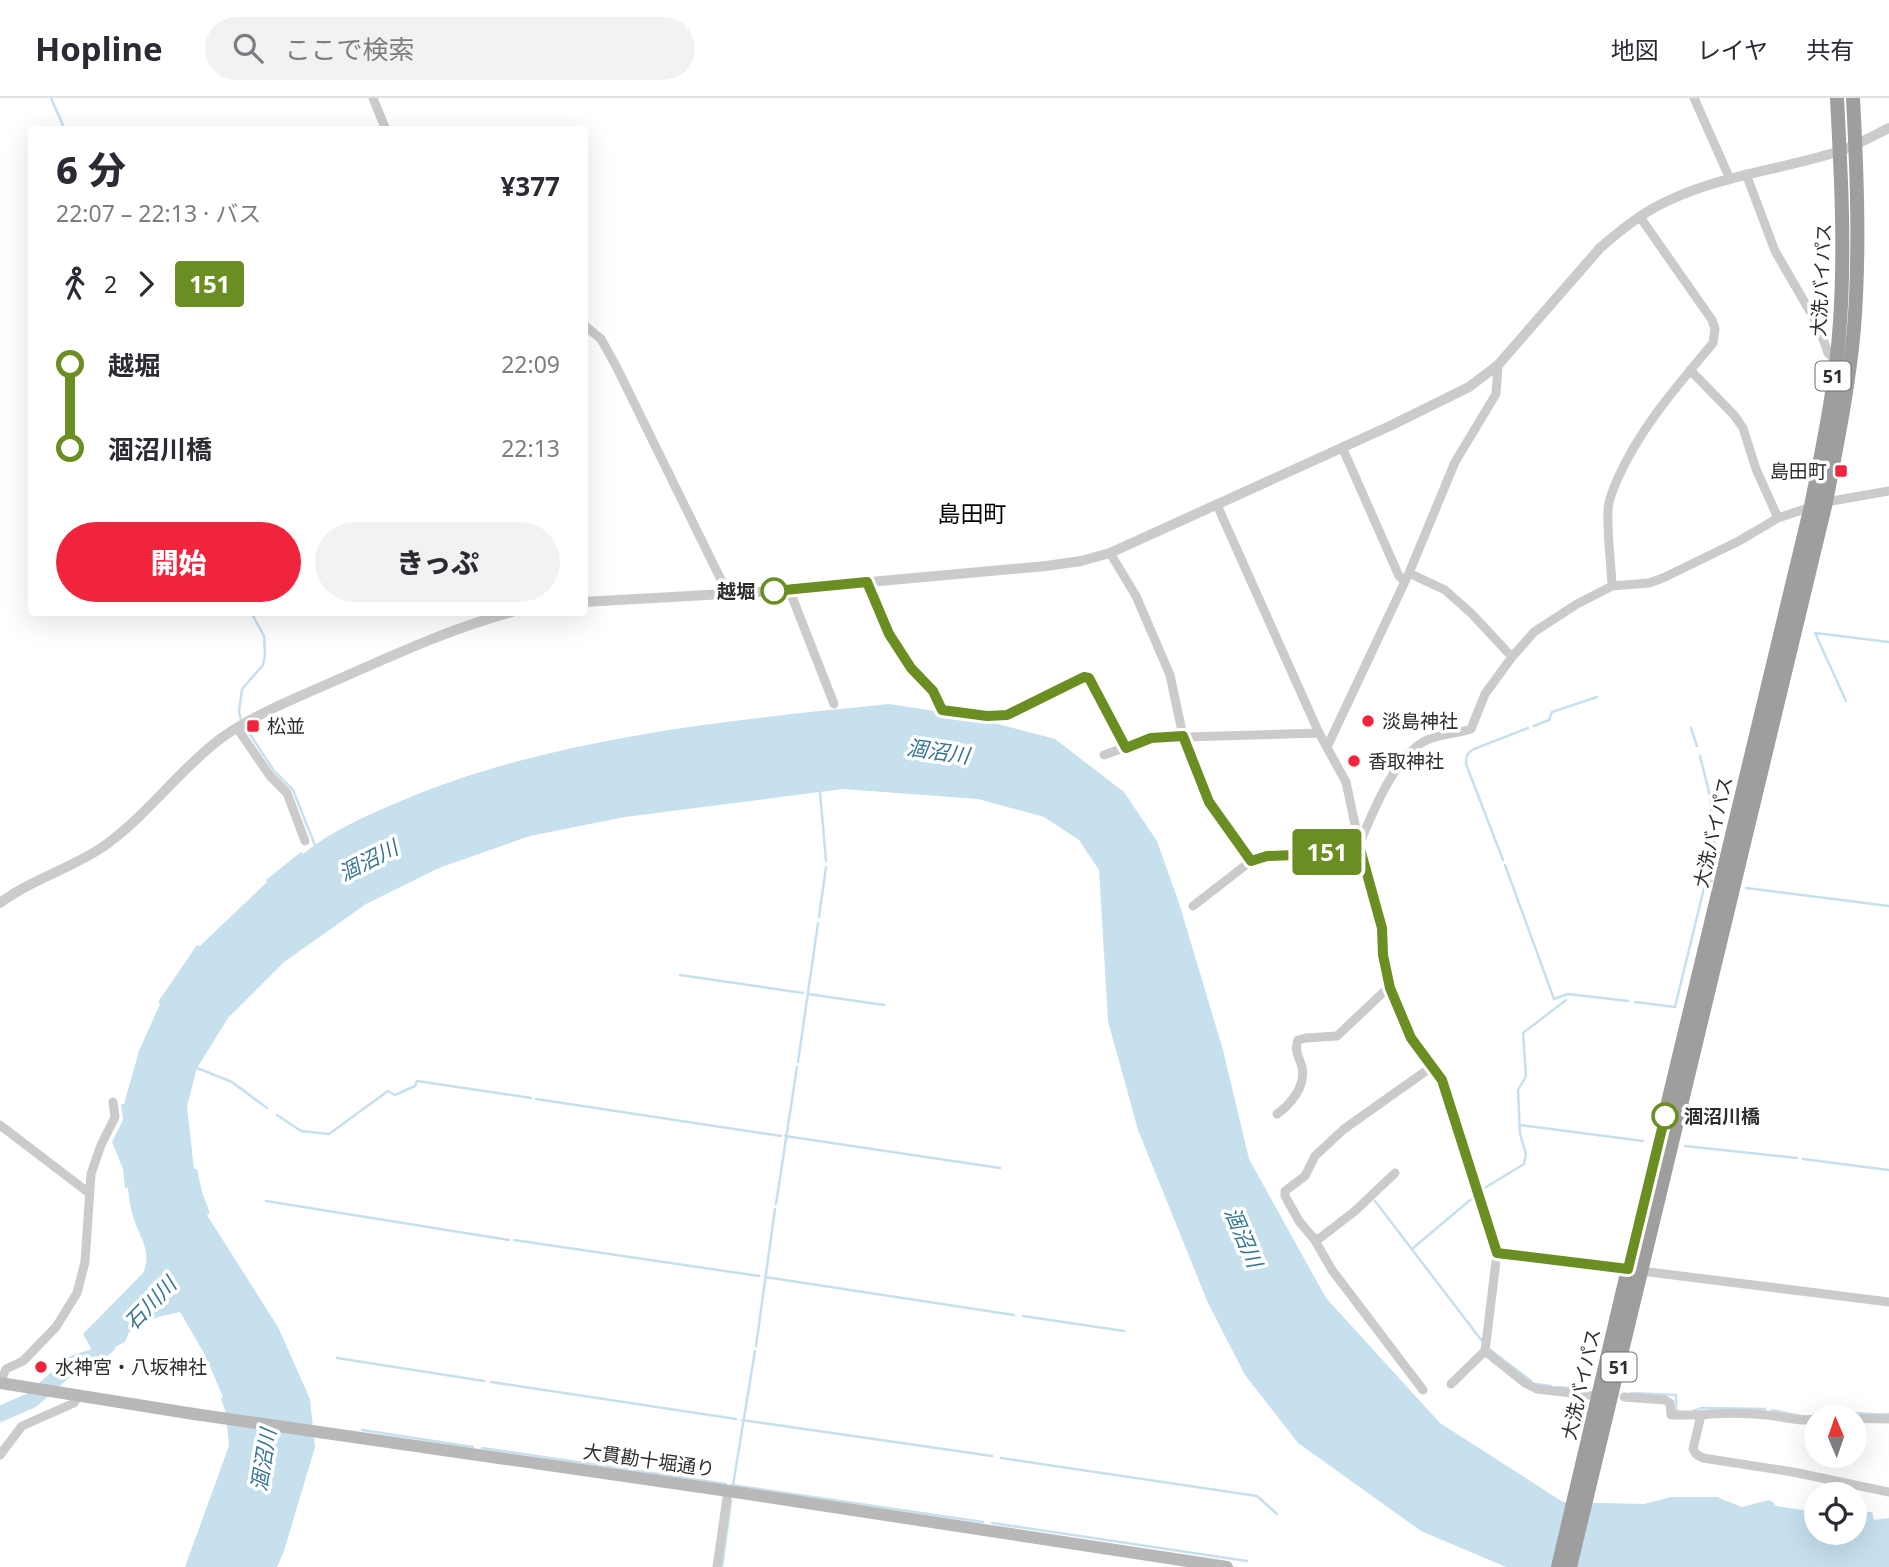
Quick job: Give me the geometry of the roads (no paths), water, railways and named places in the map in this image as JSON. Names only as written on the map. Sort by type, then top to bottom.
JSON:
[{"type":"highway","name":"大洗バイパス","points":[[1558,1567],[1589,1462],[1635,1270],[1811,506],[1827,424],[1836,360],[1842,275],[1843,215],[1837,98]]},
{"type":"highway","name":"大洗バイパス","points":[[1635,1270],[1647,1246],[1826,502],[1854,326],[1857,214],[1853,98]]},
{"type":"highway","name":"大洗バイパス","points":[[1570,1567],[1589,1462]]},
{"type":"main road","name":"大貫勘十堀通り","points":[[2,1384],[1227,1567]]},
{"type":"street","points":[[373,98],[384,126]]},
{"type":"street","points":[[1694,98],[1730,179]]},
{"type":"street","points":[[588,602],[728,594],[1066,564],[1110,553],[1455,396],[1498,365],[1600,248],[1640,216],[1671,200],[1730,179],[1840,151],[1889,128]]},
{"type":"street","points":[[1746,174],[1775,251],[1819,327],[1828,353],[1836,360]]},
{"type":"street","points":[[1612,586],[1607,509],[1613,490],[1623,467],[1653,417],[1716,337],[1712,320],[1640,216]]},
{"type":"street","points":[[588,328],[601,339],[616,366],[728,594]]},
{"type":"street","points":[[1327,747],[1407,577],[1455,462],[1496,394],[1498,365]]},
{"type":"street","points":[[1690,370],[1734,415],[1743,428],[1756,468],[1778,518]]},
{"type":"street","points":[[1342,447],[1399,576],[1445,590],[1472,614],[1512,657]]},
{"type":"street","points":[[1359,845],[1379,800],[1400,765],[1423,742],[1471,729],[1485,694],[1512,657],[1534,632],[1551,618],[1612,586],[1649,583],[1663,578],[1739,541],[1778,518],[1826,502],[1889,491]]},
{"type":"street","points":[[1217,505],[1319,733],[1346,782],[1359,845],[1382,928],[1383,955],[1390,986],[1411,1038],[1442,1080],[1497,1253],[1485,1351],[1451,1384]]},
{"type":"street","points":[[1110,553],[1136,596],[1170,675],[1183,736],[1209,802],[1251,861]]},
{"type":"street","points":[[867,582],[889,634],[911,668],[933,691],[942,710],[987,716],[1007,715],[1084,677],[1089,678],[1126,748]]},
{"type":"street","points":[[789,589],[834,704]]},
{"type":"street","points":[[0,902],[103,846],[135,822],[210,748],[237,728],[293,699],[428,640],[498,616]]},
{"type":"street","points":[[237,728],[270,776],[287,793],[305,841]]},
{"type":"street","points":[[1104,755],[1151,738],[1319,733]]},
{"type":"street","points":[[1193,906],[1251,861],[1267,856],[1320,854],[1359,845]]},
{"type":"street","points":[[1277,1114],[1293,1100],[1302,1077],[1296,1052],[1298,1040],[1337,1036],[1390,986]]},
{"type":"street","points":[[1423,1390],[1332,1270],[1314,1238],[1299,1221],[1284,1191],[1306,1176],[1315,1156],[1344,1129],[1433,1066]]},
{"type":"street","points":[[2,1384],[6,1369],[23,1361],[56,1327],[76,1293],[85,1262],[91,1174],[115,1117],[113,1102]]},
{"type":"street","points":[[0,1125],[89,1193]]},
{"type":"street","points":[[1314,1238],[1320,1238],[1355,1211],[1395,1174]]},
{"type":"street","points":[[1497,1253],[1889,1302]]},
{"type":"street","points":[[1485,1351],[1525,1383],[1537,1389],[1590,1395]]},
{"type":"street","points":[[0,1455],[22,1426],[74,1403],[78,1396]]},
{"type":"street","points":[[1623,1397],[1665,1400],[1670,1403],[1671,1415],[1768,1415],[1804,1421]]},
{"type":"street","points":[[1702,1415],[1693,1449],[1703,1458],[1793,1472],[1889,1492]]},
{"type":"street","points":[[1867,1419],[1889,1419]]},
{"type":"street","points":[[718,1567],[728,1491]]},
{"type":"water","name":"涸沼川","points":[[889,704],[968,716],[1055,739],[1124,792],[1157,841],[1179,903],[1223,1050],[1249,1159],[1326,1298],[1440,1423],[1563,1502],[1644,1504],[1671,1497],[1717,1497],[1742,1507],[1769,1500],[1776,1506],[1804,1510],[1804,1545],[1867,1545],[1867,1512],[1872,1512],[1874,1520],[1889,1518],[1889,1567],[1506,1567],[1421,1531],[1298,1443],[1245,1375],[1208,1303],[1138,1130],[1108,1021],[1099,870],[1079,840],[1044,817],[978,799],[843,789],[625,817],[530,836],[439,868],[366,904],[284,962],[228,1018],[197,1068],[187,1106],[194,1169],[197,1169],[210,1213],[207,1215],[278,1327],[310,1399],[315,1447],[277,1567],[185,1567],[229,1446],[226,1413],[221,1399],[223,1397],[205,1355],[180,1312],[158,1317],[129,1332],[125,1342],[115,1347],[94,1368],[91,1348],[83,1334],[143,1273],[146,1265],[146,1251],[132,1213],[123,1169],[112,1142],[123,1120],[121,1104],[124,1104],[139,1051],[160,1004],[158,1002],[197,945],[200,946],[267,882],[266,880],[301,852],[303,854],[362,818],[458,779],[518,761],[641,734]]},
{"type":"waterway","points":[[51,98],[63,126]]},
{"type":"waterway","points":[[242,723],[239,712],[242,689],[263,665],[265,655],[264,636],[253,616]]},
{"type":"waterway","points":[[1846,701],[1815,633],[1889,642]]},
{"type":"waterway","points":[[1534,726],[1549,720],[1552,712],[1597,697]]},
{"type":"waterway","points":[[246,728],[274,771],[293,790],[316,848]]},
{"type":"waterway","points":[[1503,860],[1466,759],[1468,753],[1474,749],[1528,728]]},
{"type":"waterway","points":[[1691,728],[1697,746]]},
{"type":"waterway","points":[[1700,756],[1711,800],[1711,829],[1715,845],[1706,880],[1712,881]]},
{"type":"waterway","points":[[820,792],[826,861]]},
{"type":"waterway","points":[[1505,865],[1554,999],[1568,994],[1628,1001]]},
{"type":"waterway","points":[[819,917],[826,867]]},
{"type":"waterway","points":[[1635,1002],[1675,1007],[1706,880]]},
{"type":"waterway","points":[[1746,888],[1889,906]]},
{"type":"waterway","points":[[798,1062],[818,923]]},
{"type":"waterway","points":[[680,975],[803,993]]},
{"type":"waterway","points":[[808,994],[884,1005]]},
{"type":"waterway","points":[[1483,1189],[1524,1164],[1526,1154],[1520,1134],[1518,1090],[1526,1076],[1523,1033],[1566,1000]]},
{"type":"waterway","points":[[776,1204],[797,1067]]},
{"type":"waterway","points":[[197,1068],[232,1082],[267,1108]]},
{"type":"waterway","points":[[277,1115],[301,1131],[329,1134],[388,1091],[395,1095],[415,1086],[417,1081],[531,1098]]},
{"type":"waterway","points":[[536,1099],[781,1136]]},
{"type":"waterway","points":[[1521,1125],[1643,1141]]},
{"type":"waterway","points":[[785,1136],[1000,1168]]},
{"type":"waterway","points":[[1685,1146],[1797,1158]]},
{"type":"waterway","points":[[1803,1159],[1889,1170]]},
{"type":"waterway","points":[[1413,1248],[1475,1196]]},
{"type":"waterway","points":[[266,1201],[509,1240]]},
{"type":"waterway","points":[[1375,1201],[1482,1341]]},
{"type":"waterway","points":[[756,1346],[775,1209]]},
{"type":"waterway","points":[[514,1240],[759,1276]]},
{"type":"waterway","points":[[765,1277],[1014,1315]]},
{"type":"waterway","points":[[1023,1316],[1124,1331]]},
{"type":"waterway","name":"石川川","points":[[0,1414],[32,1400],[74,1363],[94,1357],[108,1345]]},
{"type":"waterway","points":[[1489,1349],[1531,1381]]},
{"type":"waterway","points":[[733,1485],[755,1351]]},
{"type":"waterway","points":[[337,1358],[484,1381]]},
{"type":"waterway","points":[[491,1382],[736,1419]]},
{"type":"waterway","points":[[1536,1384],[1551,1386]]},
{"type":"waterway","points":[[1557,1387],[1589,1390]]},
{"type":"waterway","points":[[1631,1393],[1676,1395],[1676,1410],[1679,1412]]},
{"type":"waterway","points":[[1693,1411],[1702,1408],[1765,1409]]},
{"type":"waterway","points":[[1772,1410],[1800,1416]]},
{"type":"waterway","points":[[1867,1413],[1889,1414]]},
{"type":"waterway","points":[[742,1420],[992,1456]]},
{"type":"waterway","points":[[362,1430],[473,1447]]},
{"type":"waterway","points":[[482,1448],[726,1484]]},
{"type":"waterway","points":[[1001,1458],[1257,1496],[1277,1514]]},
{"type":"waterway","points":[[731,1485],[983,1522]]},
{"type":"waterway","points":[[722,1567],[731,1501]]},
{"type":"waterway","points":[[992,1523],[1247,1561]]},
{"type":"place","name":"島田町","points":[[1841,471]]},
{"type":"place","name":"越堀","points":[[774,591]]},
{"type":"place","name":"淡島神社","points":[[1368,721]]},
{"type":"place","name":"松並","points":[[253,726]]},
{"type":"place","name":"香取神社","points":[[1354,761]]},
{"type":"place","name":"涸沼川橋","points":[[1665,1116]]},
{"type":"place","name":"水神宮・八坂神社","points":[[41,1367]]},
{"type":"district","name":"島田町","points":[[972,513]]}]
